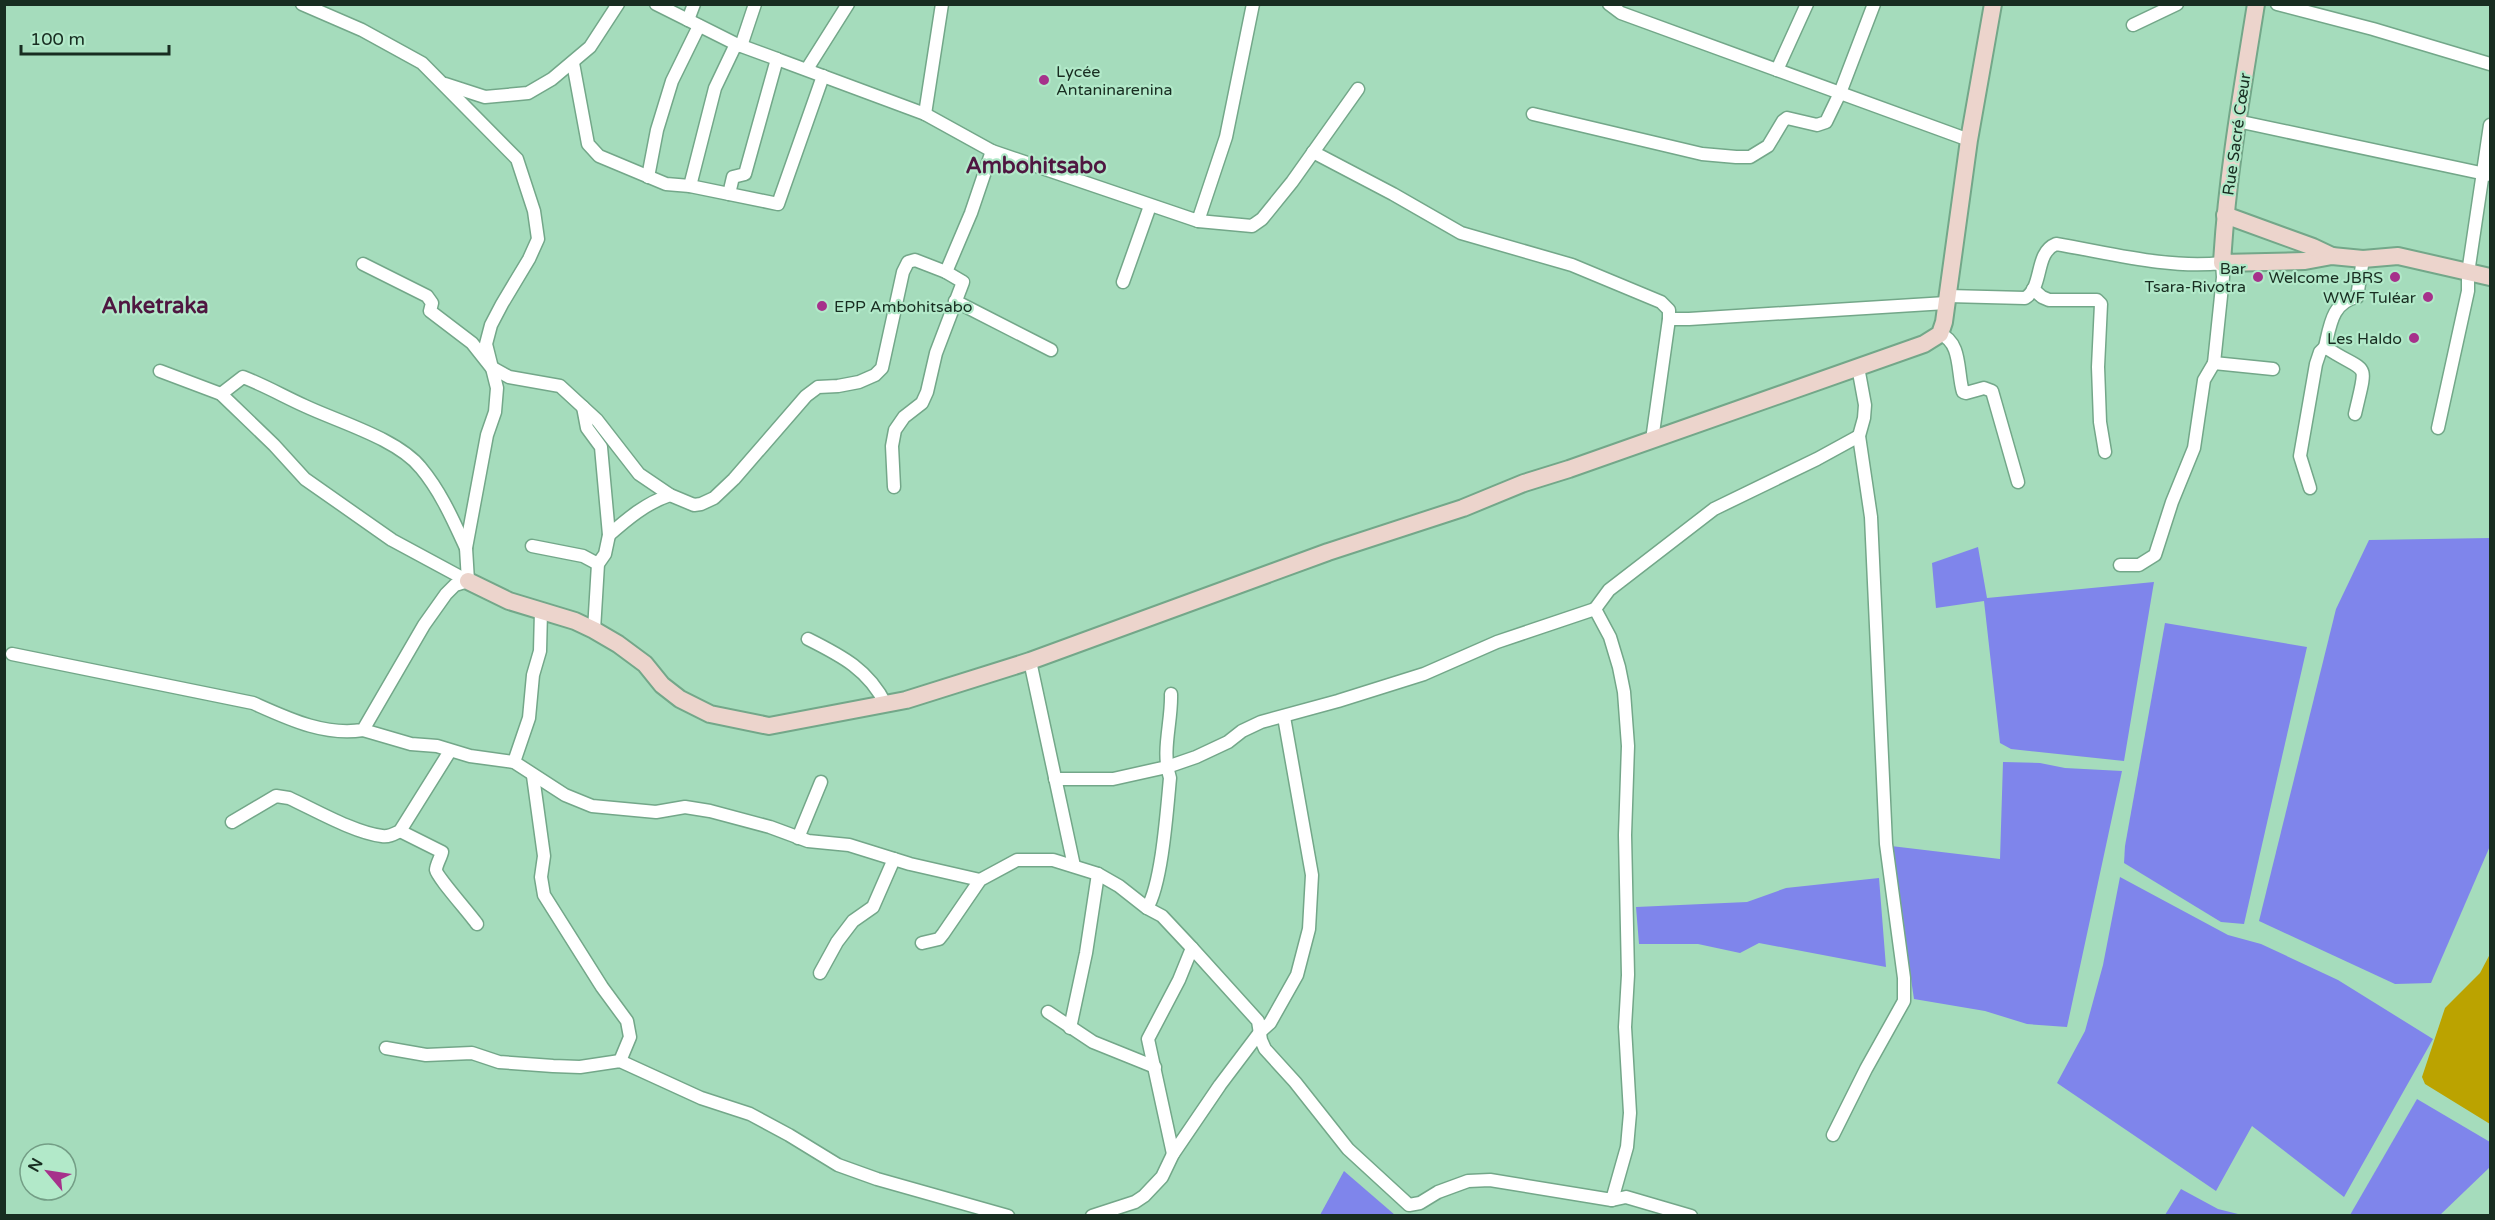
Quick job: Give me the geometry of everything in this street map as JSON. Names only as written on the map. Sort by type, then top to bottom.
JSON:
[{"type":"street","points":[[302,4],[362,30],[422,63],[517,159],[534,210],[537,239],[529,259],[491,325],[486,344],[497,388],[495,412],[487,435],[466,548],[468,581]]},
{"type":"street","points":[[441,82],[485,97],[528,93],[552,80],[590,47],[618,4]]},
{"type":"street","points":[[656,4],[739,45],[925,114],[992,151],[1198,221],[1252,226],[1262,219],[1358,89]]},
{"type":"street","points":[[648,177],[657,130],[672,81],[694,23],[694,4]]},
{"type":"street","points":[[690,186],[715,88],[739,45],[755,4]]},
{"type":"street","points":[[807,69],[848,4]]},
{"type":"street","points":[[925,114],[942,4]]},
{"type":"street","points":[[1198,221],[1226,137],[1253,4]]},
{"type":"street","points":[[1609,4],[1621,13],[1969,140]]},
{"type":"street","points":[[1777,70],[1807,4]]},
{"type":"street","points":[[1533,114],[1702,154],[1750,156],[1768,146],[1787,118],[1822,125],[1826,122],[1840,93],[1874,4]]},
{"type":"street","points":[[160,371],[221,394],[305,479],[392,540],[509,601],[576,621],[594,630],[645,664],[662,685],[680,699],[710,714],[769,726],[886,705],[1030,661],[1328,552],[1463,508],[1524,483],[1924,344],[1940,334],[1944,322],[1969,140],[1993,4]]},
{"type":"street","points":[[2133,25],[2177,4]]},
{"type":"street","name":"Rue Sacré Cœur","points":[[2222,263],[2225,215],[2237,121],[2256,4]]},
{"type":"street","points":[[2277,4],[2373,29],[2490,64]]},
{"type":"street","points":[[729,194],[733,177],[745,174],[777,58]]},
{"type":"street","points":[[573,63],[588,144],[599,156],[666,184],[690,186],[778,204],[823,76]]},
{"type":"street","points":[[2237,121],[2487,175]]},
{"type":"street","points":[[2438,428],[2468,291],[2468,273],[2487,175],[2490,125]]},
{"type":"street","points":[[946,272],[971,213],[992,151]]},
{"type":"street","points":[[1313,152],[1461,233],[1572,265],[1661,302],[1669,310],[1669,319],[1652,440]]},
{"type":"street","points":[[1123,282],[1150,206]]},
{"type":"street","points":[[2225,215],[2332,256]]},
{"type":"street","points":[[1669,319],[1947,300],[2025,298],[2033,289],[2045,251],[2056,244],[2199,266],[2222,263],[2305,261],[2332,256],[2363,259],[2398,256],[2490,277]]},
{"type":"street","points":[[2310,488],[2300,451],[2316,364],[2320,352],[2325,347],[2336,310],[2345,299],[2357,297],[2363,259]]},
{"type":"street","points":[[363,264],[427,296],[432,303],[430,311],[472,343],[491,367],[509,377],[560,386],[597,420],[639,474],[670,495],[694,505],[714,498],[734,479],[806,396],[819,387],[838,386],[875,375],[882,368],[903,272],[908,262],[915,260],[946,272],[963,282],[936,353],[927,392],[922,403],[904,417],[895,430],[892,446],[894,487]]},
{"type":"street","points":[[2120,565],[2139,565],[2155,555],[2172,502],[2194,448],[2204,380],[2214,363],[2223,277],[2222,263]]},
{"type":"street","points":[[2033,289],[2049,300],[2097,300],[2101,304],[2098,367],[2100,422],[2105,452]]},
{"type":"street","points":[[955,301],[1052,350]]},
{"type":"street","points":[[1940,334],[1949,339],[1954,348],[1963,392],[1984,388],[1992,391],[2018,482]]},
{"type":"street","points":[[2325,347],[2361,366],[2365,374],[2355,414]]},
{"type":"street","points":[[2214,363],[2272,369]]},
{"type":"street","points":[[1833,1135],[1904,1001],[1904,978],[1886,844],[1871,517],[1859,435],[1865,405],[1858,367]]},
{"type":"street","points":[[221,394],[243,377],[271,387],[302,405],[396,446],[421,468],[448,507],[466,548]]},
{"type":"street","points":[[583,407],[587,428],[601,447],[609,535],[605,554],[598,564],[594,630]]},
{"type":"street","points":[[1055,779],[1113,779],[1167,767],[1218,747],[1242,730],[1261,722],[1424,674],[1497,642],[1571,619],[1595,609],[1609,590],[1705,516],[1859,435]]},
{"type":"street","points":[[609,535],[628,518],[658,499],[670,495]]},
{"type":"street","points":[[532,546],[583,556],[598,564]]},
{"type":"street","points":[[363,730],[424,625],[455,585],[468,581]]},
{"type":"street","points":[[1595,609],[1610,637],[1619,667],[1624,692],[1628,746],[1625,844],[1628,975],[1625,1027],[1630,1113],[1627,1147],[1612,1200]]},
{"type":"street","points":[[514,762],[530,718],[533,675],[540,651],[541,611]]},
{"type":"street","points":[[808,639],[836,653],[866,674],[877,686],[886,705]]},
{"type":"street","points":[[12,654],[253,703],[287,718],[325,730],[344,733],[363,730],[411,744],[437,746],[504,763],[514,762],[565,795],[592,806],[656,812],[685,807],[770,827],[808,841],[849,845],[894,860],[980,880]]},
{"type":"street","points":[[1030,661],[1074,866]]},
{"type":"street","points":[[1147,908],[1159,872],[1170,778],[1167,767],[1171,694]]},
{"type":"street","points":[[1092,1215],[1135,1202],[1162,1177],[1173,1154],[1260,1032],[1270,1023],[1281,1007],[1297,975],[1306,944],[1312,875],[1308,839],[1284,717]]},
{"type":"street","points":[[232,822],[276,796],[289,798],[369,833],[384,837],[400,831],[450,751]]},
{"type":"street","points":[[533,776],[544,856],[541,877],[544,895],[602,987],[627,1021],[630,1037],[620,1061]]},
{"type":"street","points":[[798,838],[821,782]]},
{"type":"street","points":[[400,831],[442,852],[436,870],[441,881],[461,902],[477,924]]},
{"type":"street","points":[[820,973],[837,942],[853,921],[873,907],[894,860]]},
{"type":"street","points":[[922,943],[939,939],[944,934],[980,880],[1017,860],[1053,860],[1098,874],[1162,916],[1258,1021],[1265,1049],[1295,1082],[1348,1149],[1409,1205],[1472,1179],[1612,1200],[1626,1197],[1691,1215]]},
{"type":"street","points":[[1070,1028],[1086,953],[1098,874]]},
{"type":"street","points":[[1173,1154],[1148,1039],[1179,980],[1192,948]]},
{"type":"street","points":[[1047,1012],[1092,1042],[1155,1067]]},
{"type":"street","points":[[386,1048],[426,1055],[472,1053],[499,1062],[553,1066],[580,1067],[620,1061],[701,1098],[750,1114],[838,1165],[877,1179],[1008,1215]]},
{"type":"shaded area","points":[[2490,954],[2490,1124],[2425,1084],[2422,1077],[2445,1008],[2480,973]]},
{"type":"water","points":[[2490,538],[2490,846],[2431,983],[2395,984],[2259,921],[2336,609],[2369,540]]},
{"type":"water","points":[[1978,547],[1987,598],[2154,582],[2124,761],[2011,749],[2000,743],[1984,601],[1936,608],[1932,563]]},
{"type":"water","points":[[2165,623],[2307,647],[2244,924],[2221,922],[2124,863],[2125,846]]},
{"type":"water","points":[[2003,762],[2122,771],[2067,1027],[2027,1024],[1985,1011],[1914,999],[1891,846],[2000,859]]},
{"type":"water","points":[[2120,877],[2228,935],[2261,944],[2338,980],[2433,1039],[2344,1197],[2252,1126],[2216,1191],[2057,1083],[2085,1031],[2103,965]]},
{"type":"water","points":[[1879,878],[1886,967],[1759,943],[1740,953],[1698,944],[1639,944],[1636,907],[1747,902],[1786,888]]},
{"type":"water","points":[[2417,1099],[2490,1142],[2490,1167],[2440,1215],[2350,1215]]},
{"type":"water","points":[[1344,1171],[1395,1215],[1320,1215]]},
{"type":"water","points":[[2181,1189],[2218,1209],[2242,1215],[2165,1215]]},
{"type":"place","name":"Lycée Antaninarenina","points":[[1044,80]]},
{"type":"place","name":"Bar Tsara-Rivotra","points":[[2258,277]]},
{"type":"place","name":"Welcome JBRS","points":[[2395,277]]},
{"type":"place","name":"WWF Tuléar","points":[[2428,297]]},
{"type":"place","name":"EPP Ambohitsabo","points":[[822,306]]},
{"type":"place","name":"Les Haldo","points":[[2414,338]]},
{"type":"district","name":"Ambohitsabo","points":[[1036,165]]},
{"type":"district","name":"Anketraka","points":[[155,305]]}]
